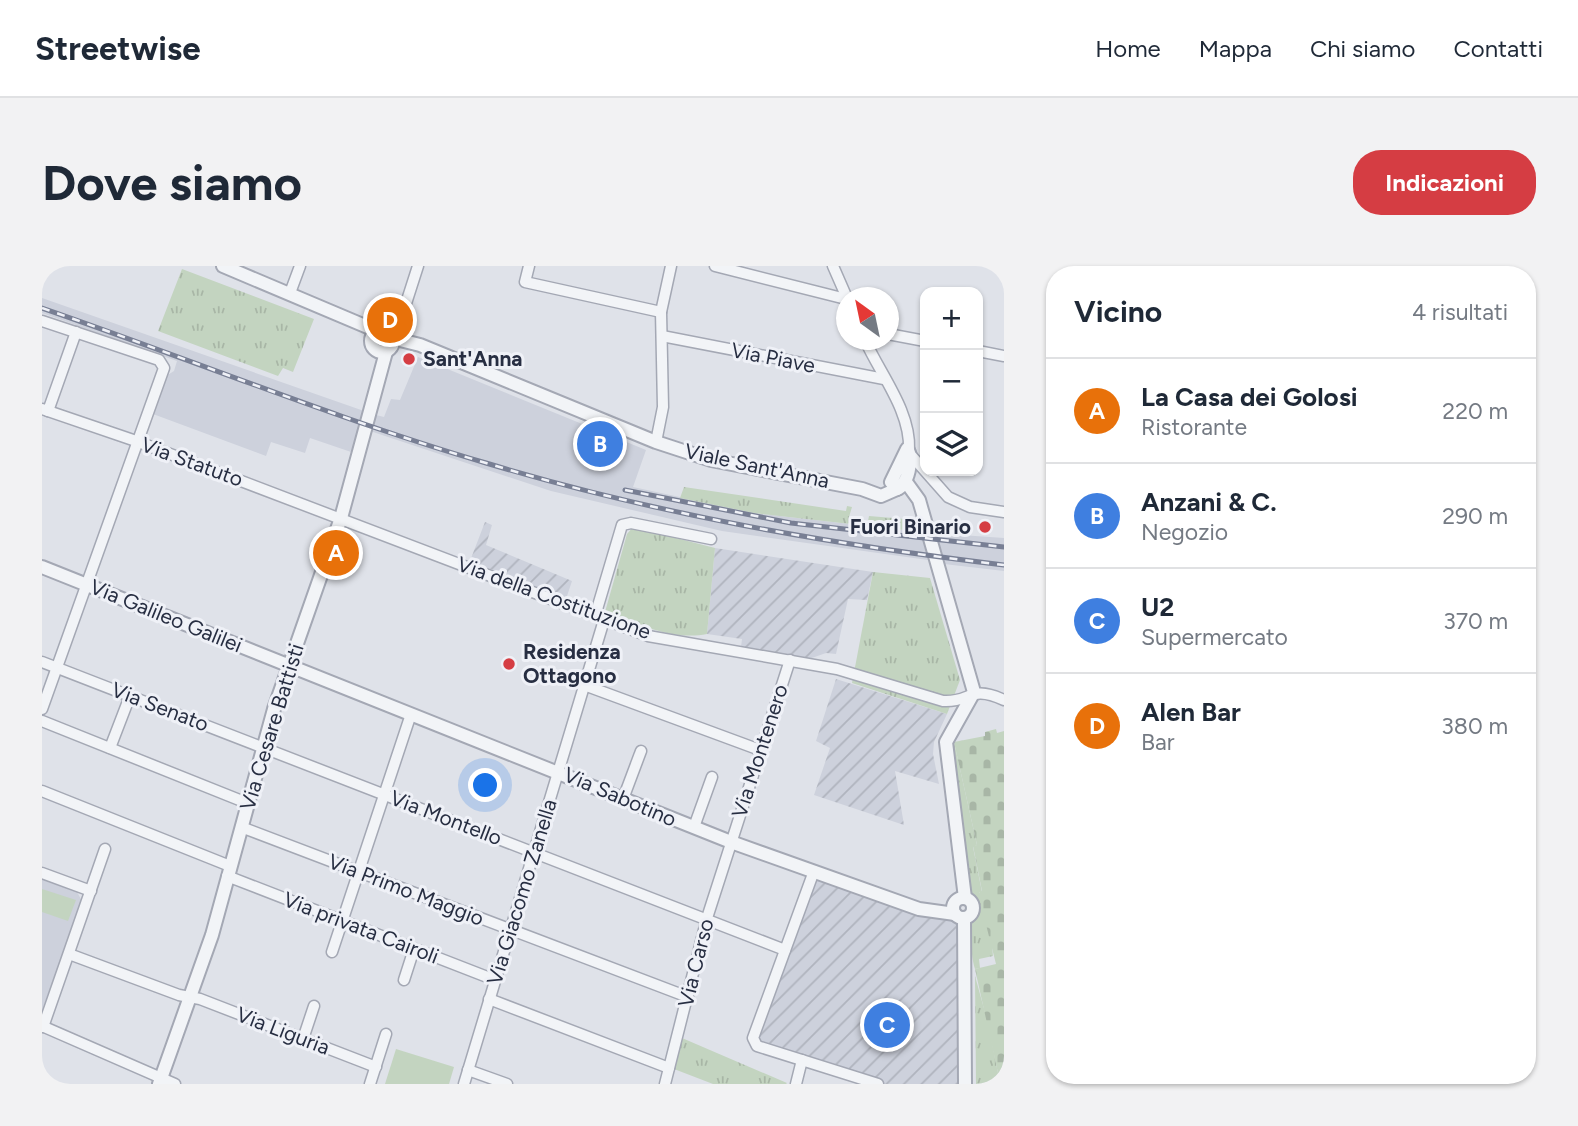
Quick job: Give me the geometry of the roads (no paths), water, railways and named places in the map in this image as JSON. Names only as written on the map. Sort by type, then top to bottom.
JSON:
[{"type":"street","points":[[223,266],[355,323],[382,342],[401,319],[418,266]]},
{"type":"street","points":[[290,293],[300,266]]},
{"type":"street","points":[[529,266],[525,282],[661,312]]},
{"type":"street","points":[[656,442],[663,407],[661,312],[671,266]]},
{"type":"street","points":[[715,266],[836,295]]},
{"type":"street","points":[[833,266],[842,287]]},
{"type":"street","points":[[42,321],[159,360],[164,368],[42,709]]},
{"type":"street","points":[[45,410],[75,332]]},
{"type":"street","name":"Via Piave","points":[[662,336],[884,379]]},
{"type":"street","points":[[899,336],[920,340]]},
{"type":"street","name":"Viale Sant'Anna","points":[[382,342],[420,345],[656,442],[711,460],[862,489],[881,496],[898,485]]},
{"type":"street","name":"Via Cesare Battisti","points":[[160,1081],[190,998],[289,666],[341,518],[381,368],[382,342]]},
{"type":"street","points":[[870,350],[905,422],[907,451],[898,485],[920,506],[974,692],[946,742],[965,898],[973,907],[971,914],[959,916],[965,1084]]},
{"type":"street","points":[[983,352],[1004,356]]},
{"type":"street","name":"Via Statuto","points":[[45,410],[341,518]]},
{"type":"street","points":[[907,451],[920,466]]},
{"type":"street","points":[[928,476],[957,503],[1004,512]]},
{"type":"street","name":"Via della Costituzione","points":[[341,518],[648,636],[844,671],[943,701],[958,700],[974,692]]},
{"type":"street","name":"Via Giacomo Zanella","points":[[464,1084],[584,685],[622,525],[631,523],[710,539]]},
{"type":"street","name":"Via Galileo Galilei","points":[[42,567],[289,666]]},
{"type":"street","name":"Via Montenero","points":[[731,842],[790,660]]},
{"type":"street","name":"Via Senato","points":[[42,662],[263,747]]},
{"type":"street","name":"Via Sabotino","points":[[289,666],[731,842],[919,909],[959,916]]},
{"type":"street","points":[[584,685],[760,750]]},
{"type":"street","points":[[974,692],[989,693],[1004,700]]},
{"type":"street","points":[[110,748],[130,696]]},
{"type":"street","points":[[332,952],[411,714]]},
{"type":"street","points":[[42,721],[247,803]]},
{"type":"street","name":"Via Montello","points":[[263,747],[785,950]]},
{"type":"street","points":[[623,799],[641,751]]},
{"type":"street","points":[[694,827],[712,777]]},
{"type":"street","name":"Via privata Cairoli","points":[[42,791],[342,921],[495,980]]},
{"type":"street","name":"Via Primo Maggio","points":[[241,827],[688,997]]},
{"type":"street","name":"Via Carso","points":[[664,1084],[707,918],[731,842]]},
{"type":"street","points":[[105,849],[43,1027],[160,1081],[175,1084]]},
{"type":"street","points":[[814,871],[753,1038],[757,1046],[878,1084]]},
{"type":"street","points":[[42,873],[91,891]]},
{"type":"street","points":[[404,980],[414,948]]},
{"type":"street","name":"Via Liguria","points":[[69,954],[376,1067]]},
{"type":"street","points":[[489,999],[669,1068]]},
{"type":"street","points":[[303,1039],[314,1006]]},
{"type":"street","points":[[370,1084],[386,1034]]},
{"type":"street","points":[[796,1084],[802,1060]]},
{"type":"street","points":[[468,1070],[508,1084]]},
{"type":"railway","points":[[42,308],[374,427],[550,481],[614,498],[743,525],[1004,565]]},
{"type":"railway","points":[[625,490],[791,523],[1004,547]]},
{"type":"place","name":"Alen Bar","points":[[390,320]]},
{"type":"place","name":"Sant'Anna","points":[[409,359]]},
{"type":"place","name":"Anzani & C.","points":[[600,444]]},
{"type":"place","name":"Fuori Binario","points":[[985,527]]},
{"type":"place","name":"La Casa dei Golosi","points":[[336,553]]},
{"type":"place","name":"Residenza Ottagono","points":[[509,664]]},
{"type":"place","name":"U2","points":[[887,1025]]}]
